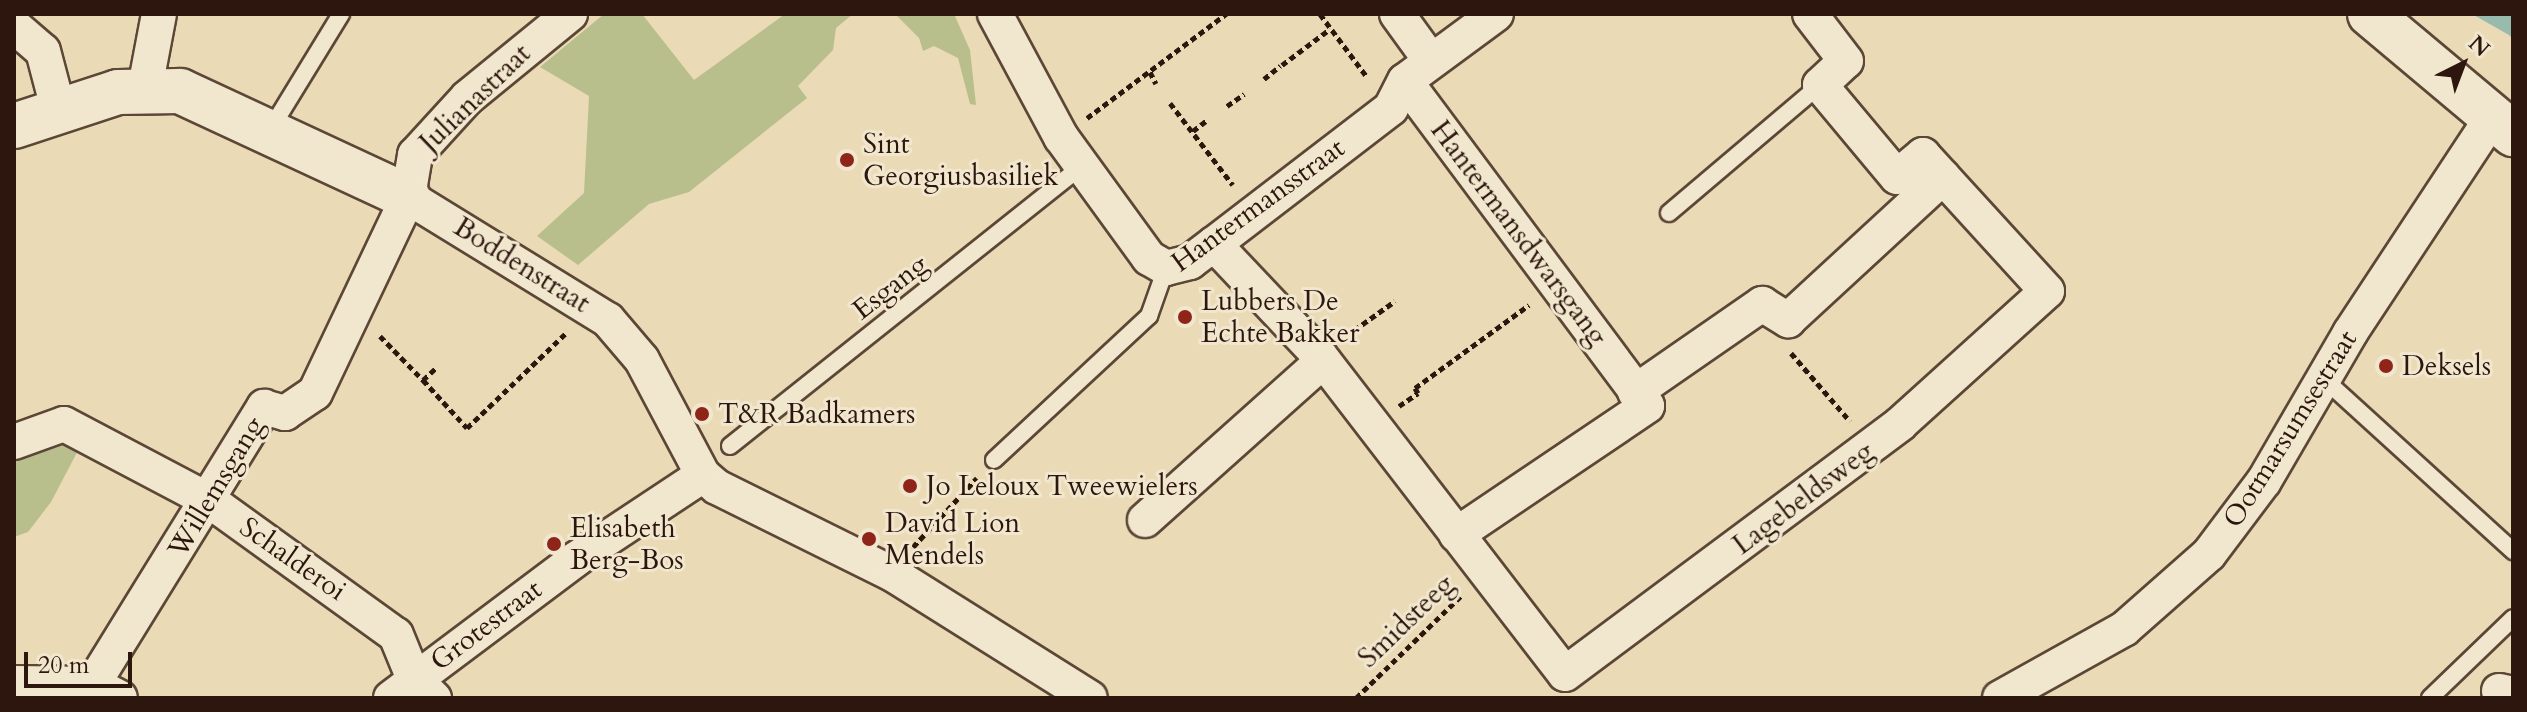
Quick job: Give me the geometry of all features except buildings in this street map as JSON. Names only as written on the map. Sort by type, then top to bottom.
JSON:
[{"type":"street","points":[[145,88],[159,14]]},
{"type":"street","name":"Julianastraat","points":[[408,197],[415,155],[467,98],[570,14]]},
{"type":"street","points":[[995,14],[1061,137],[1081,167],[1149,258],[1166,268]]},
{"type":"street","points":[[1397,14],[1409,83]]},
{"type":"street","name":"Hantermansstraat","points":[[1166,268],[1190,262],[1214,244],[1496,14]]},
{"type":"street","points":[[1810,14],[1846,61],[1820,85]]},
{"type":"street","points":[[2370,14],[2506,115]]},
{"type":"street","points":[[14,26],[43,51],[59,112]]},
{"type":"street","name":"Hantermansdwarsgang","points":[[1409,83],[1634,389]]},
{"type":"street","name":"Lagebeldsweg","points":[[1214,244],[1321,358],[1565,674],[1872,446],[2047,291],[1923,155],[1897,177],[1820,85]]},
{"type":"street","name":"Boddenstraat","points":[[14,126],[145,88],[180,91],[270,130],[408,197],[506,253],[608,320],[642,360],[703,475]]},
{"type":"street","name":"Ootmarsumsestraat","points":[[2000,698],[2124,629],[2180,583],[2264,481],[2324,379],[2506,115]]},
{"type":"street","points":[[1456,535],[1647,406],[1634,389],[1755,308],[1762,304],[1788,320],[1943,177]]},
{"type":"street","name":"Willemsgang","points":[[106,691],[264,407],[285,413],[315,393],[408,197]]},
{"type":"street","points":[[1145,520],[1321,358]]},
{"type":"street","name":"Schalderoi","points":[[14,442],[64,424],[210,501],[396,635],[413,692]]},
{"type":"street","points":[[703,475],[739,500],[894,575],[1090,698]]},
{"type":"street","name":"Grotestraat","points":[[413,692],[576,559],[703,475]]},
{"type":"street","points":[[14,683],[106,691]]},
{"type":"lane","points":[[270,130],[341,14]]},
{"type":"lane","points":[[1669,213],[1820,85]]},
{"type":"lane","name":"Esgang","points":[[730,446],[1081,167]]},
{"type":"lane","name":"Hantermansstraat","points":[[994,460],[1149,316],[1166,268]]},
{"type":"lane","points":[[2324,379],[2513,551]]},
{"type":"lane","points":[[2430,698],[2513,618]]},
{"type":"path","points":[[1061,137],[1226,14]]},
{"type":"path","points":[[1320,14],[1330,29],[1409,83]]},
{"type":"path","points":[[1264,79],[1330,29]]},
{"type":"path","points":[[1150,72],[1156,84]]},
{"type":"path","points":[[1227,106],[1244,94]]},
{"type":"path","points":[[1170,103],[1253,212]]},
{"type":"path","points":[[1193,131],[1207,120]]},
{"type":"path","points":[[1373,426],[1418,393],[1415,388],[1559,283]]},
{"type":"path","points":[[1321,358],[1395,301]]},
{"type":"path","points":[[1755,308],[1872,446]]},
{"type":"path","points":[[348,320],[383,338],[467,428],[577,323]]},
{"type":"path","points":[[423,380],[436,368]]},
{"type":"path","points":[[894,575],[917,540],[994,460]]},
{"type":"path","name":"Smidsteeg","points":[[1356,698],[1484,572]]},
{"type":"green space","points":[[604,14],[642,14],[694,80],[785,14],[853,14],[836,28],[833,50],[798,86],[807,98],[689,192],[649,204],[578,265],[537,236],[584,193],[589,96],[540,67]]},
{"type":"green space","points":[[895,14],[954,14],[970,50],[976,105],[970,104],[958,58],[934,46],[923,51],[919,38]]},
{"type":"green space","points":[[62,432],[83,441],[51,502],[28,532],[14,537],[14,449]]},
{"type":"shaded area","points":[[2472,14],[2513,14],[2513,39],[2509,35]]},
{"type":"place","name":"Sint Georgiusbasiliek","points":[[847,160]]},
{"type":"place","name":"Lubbers De Echte Bakker","points":[[1185,317]]},
{"type":"place","name":"Deksels","points":[[2386,366]]},
{"type":"place","name":"T&R Badkamers","points":[[702,414]]},
{"type":"place","name":"Jo Leloux Tweewielers","points":[[910,486]]},
{"type":"place","name":"David Lion Mendels","points":[[869,539]]},
{"type":"place","name":"Elisabeth Berg-Bos","points":[[554,544]]}]
